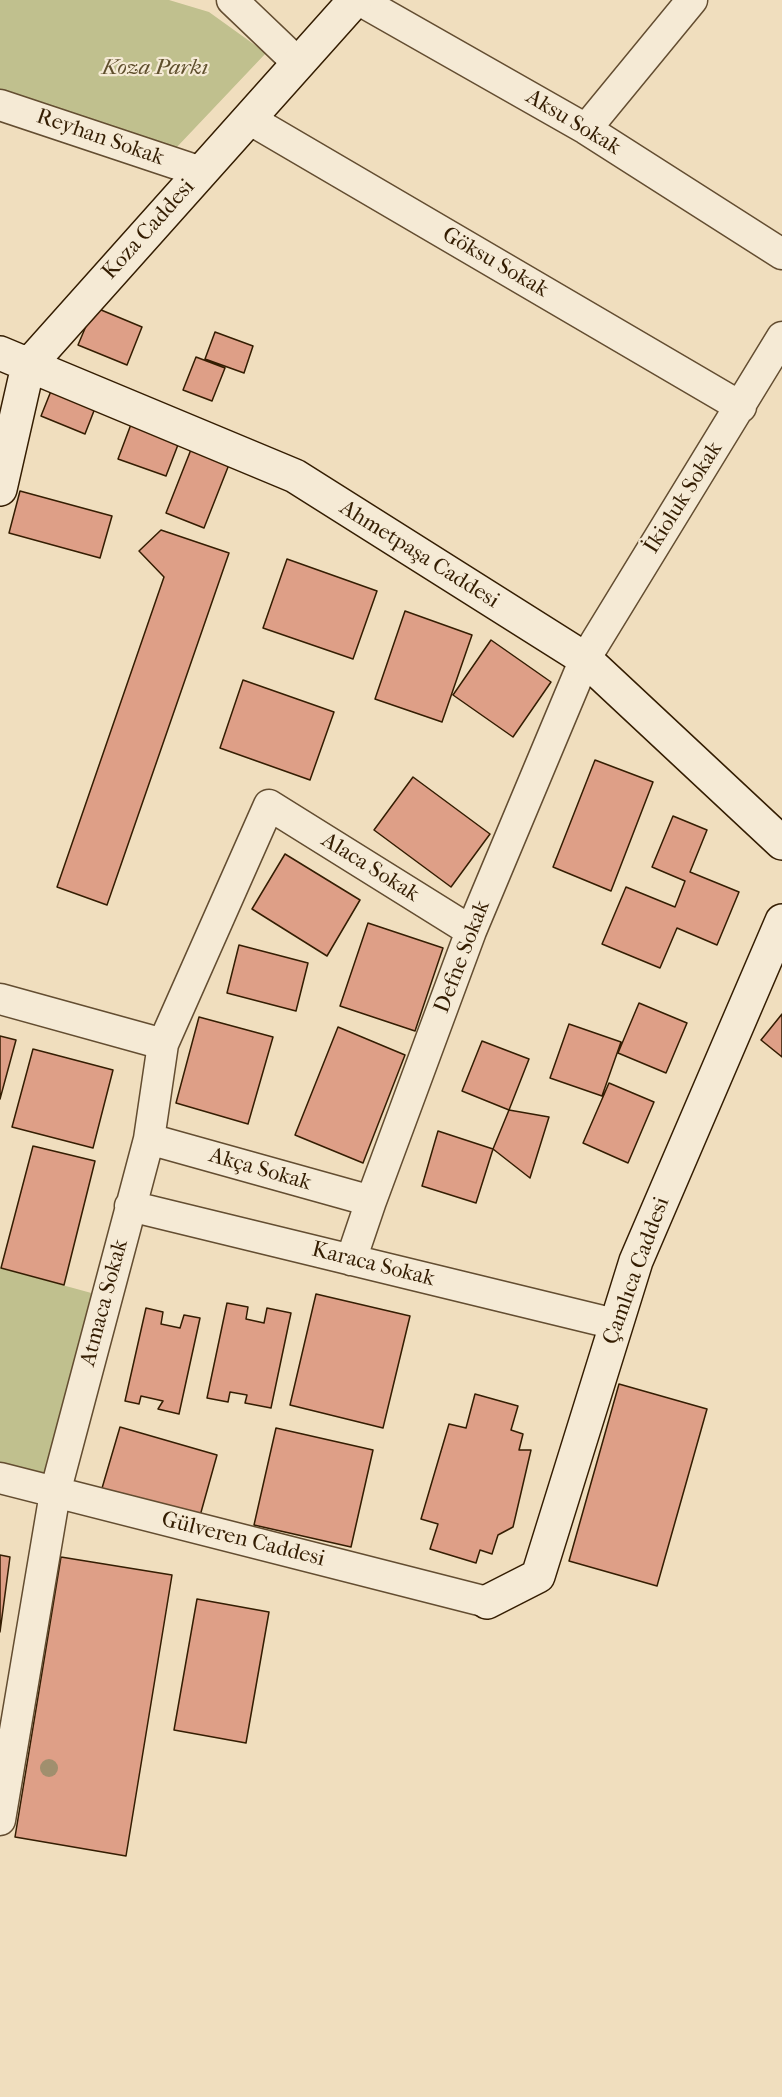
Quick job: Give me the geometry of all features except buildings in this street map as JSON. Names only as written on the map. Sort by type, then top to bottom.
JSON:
[{"type":"street","points":[[232,0],[298,63]]},
{"type":"street","name":"Koza Caddesi","points":[[0,489],[14,360],[201,172],[355,0]]},
{"type":"street","name":"Aksu Sokak","points":[[359,0],[586,129],[782,254]]},
{"type":"street","points":[[586,129],[692,0]]},
{"type":"street","name":"Reyhan Sokak","points":[[0,105],[201,172]]},
{"type":"street","name":"Göksu Sokak","points":[[249,119],[741,407]]},
{"type":"street","name":"İkioluk Sokak","points":[[585,659],[782,337]]},
{"type":"street","name":"Ahmetpaşa Caddesi","points":[[14,360],[295,476],[585,659],[782,843]]},
{"type":"street","name":"Defne Sokak","points":[[351,1260],[471,931],[585,659]]},
{"type":"street","name":"Alaca Sokak","points":[[268,805],[471,931]]},
{"type":"street","name":"Atmaca Sokak","points":[[0,1820],[55,1493],[149,1139],[164,1044],[268,805]]},
{"type":"street","name":"Çamlıca Caddesi","points":[[487,1602],[538,1576],[636,1261],[782,921]]},
{"type":"street","points":[[0,999],[164,1044]]},
{"type":"street","name":"Akça Sokak","points":[[149,1139],[371,1201]]},
{"type":"street","name":"Karaca Sokak","points":[[130,1206],[615,1324]]},
{"type":"street","name":"Gülveren Caddesi","points":[[0,1478],[487,1602]]},
{"type":"green space","name":"Koza Parkı","points":[[0,0],[169,0],[209,12],[266,53],[176,148],[0,92]]},
{"type":"green space","points":[[0,1268],[106,1297],[55,1493],[0,1478]]}]
